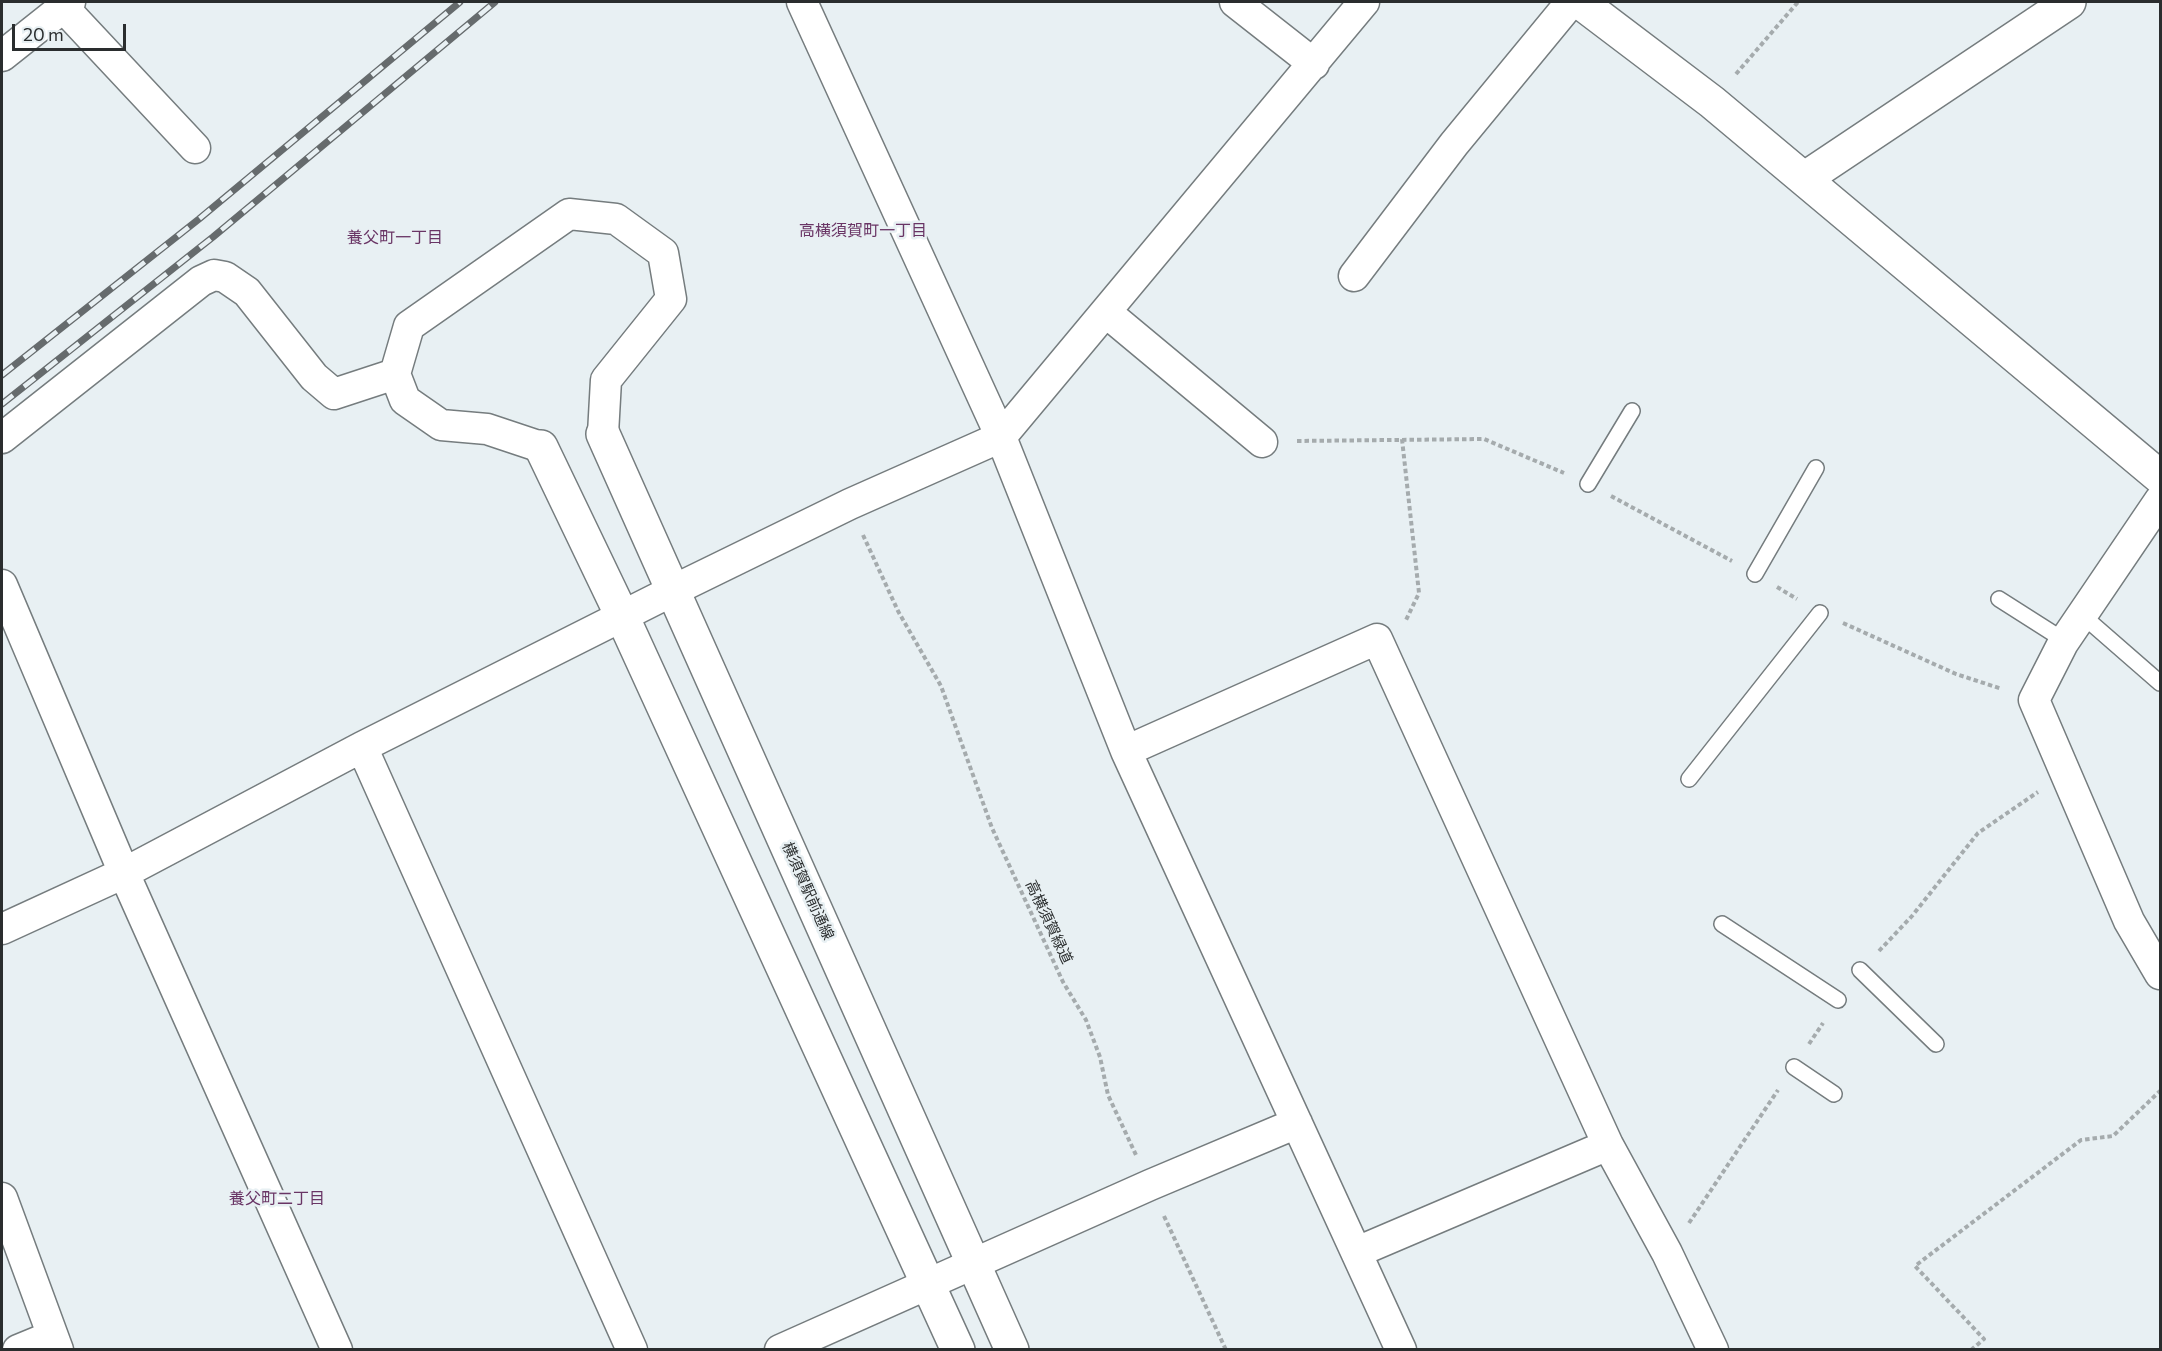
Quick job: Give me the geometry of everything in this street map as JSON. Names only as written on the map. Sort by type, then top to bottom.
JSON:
[{"type":"street","points":[[802,2],[1001,437],[1126,751],[1401,1350]]},
{"type":"street","points":[[1235,2],[1314,64]]},
{"type":"street","points":[[2,929],[124,873],[362,747],[623,618],[674,590],[850,504],[1001,437],[1025,406],[1107,314],[1364,2]]},
{"type":"street","points":[[1354,276],[1454,144],[1571,2]]},
{"type":"street","points":[[1580,2],[1712,102],[2160,477]]},
{"type":"street","points":[[1804,179],[2068,2]]},
{"type":"street","points":[[2,56],[66,4],[195,148]]},
{"type":"street","points":[[603,434],[606,380],[671,299],[663,253],[615,219],[569,214],[409,327],[395,374],[405,400],[441,425],[487,429],[541,447],[623,618],[929,1282],[958,1350]]},
{"type":"street","points":[[2,438],[201,281],[214,275],[225,277],[247,292],[314,378],[334,394],[395,374]]},
{"type":"street","points":[[1107,314],[1262,442]]},
{"type":"street","name":"横須賀駅前通線","points":[[603,434],[1012,1350]]},
{"type":"street","points":[[2160,500],[2065,641],[2034,700],[2129,921],[2160,974]]},
{"type":"street","points":[[2,585],[124,873],[337,1350]]},
{"type":"street","points":[[1126,751],[1377,639],[1608,1146],[1667,1253],[1713,1350]]},
{"type":"street","points":[[362,747],[632,1350]]},
{"type":"street","points":[[780,1350],[1149,1185],[1297,1124]]},
{"type":"street","points":[[1357,1252],[1608,1146]]},
{"type":"street","points":[[2,1198],[55,1343],[18,1350]]},
{"type":"lane","points":[[1588,484],[1632,411]]},
{"type":"lane","points":[[1755,574],[1816,468]]},
{"type":"lane","points":[[1999,599],[2065,641]]},
{"type":"lane","points":[[1689,779],[1820,613]]},
{"type":"lane","points":[[2082,615],[2160,682]]},
{"type":"lane","points":[[1722,924],[1838,1000]]},
{"type":"lane","points":[[1860,970],[1936,1044]]},
{"type":"lane","points":[[1794,1067],[1834,1094]]},
{"type":"path","points":[[1712,102],[1798,2]]},
{"type":"path","points":[[1388,661],[1419,593],[1402,439]]},
{"type":"path","points":[[1262,442],[1484,439],[1588,484],[1755,574],[1820,613],[1956,674],[2034,700]]},
{"type":"path","name":"高横須賀緑道","points":[[850,504],[898,611],[941,686],[992,828],[1063,982],[1086,1020],[1101,1057],[1108,1095],[1226,1350]]},
{"type":"path","points":[[1971,1350],[1984,1339],[1915,1266],[2081,1140],[2113,1136],[2160,1091]]},
{"type":"railway","points":[[2,375],[199,219],[460,2]]},
{"type":"railway","points":[[2,404],[213,237],[495,2]]},
{"type":"district","name":"高横須賀町一丁目","points":[[863,231]]},
{"type":"district","name":"養父町一丁目","points":[[395,238]]},
{"type":"district","name":"養父町二丁目","points":[[277,1199]]}]
